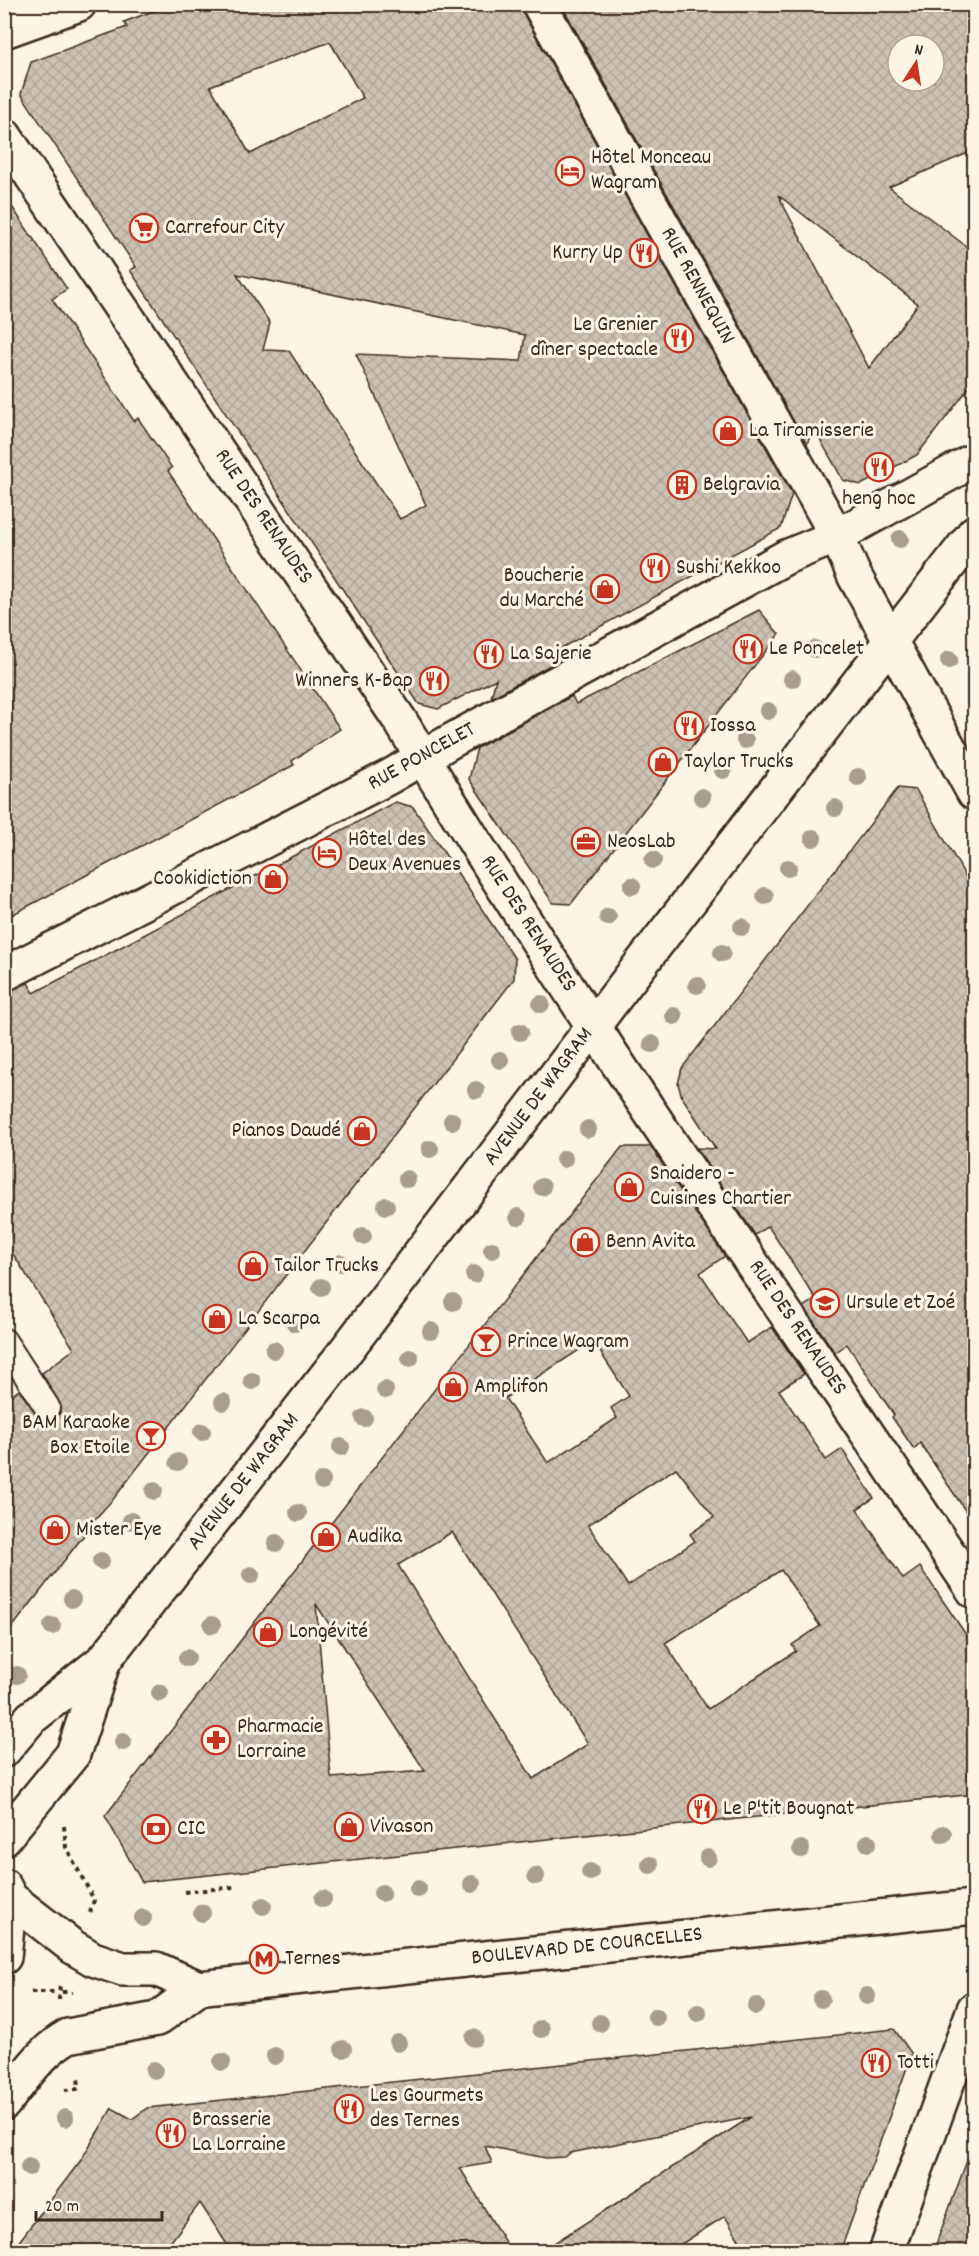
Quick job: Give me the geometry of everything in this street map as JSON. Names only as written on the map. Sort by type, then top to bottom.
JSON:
[{"type":"street","points":[[4,31],[79,4]]},
{"type":"street","name":"RUE RENNEQUIN","points":[[539,4],[837,536],[854,575],[975,793]]},
{"type":"street","name":"RUE DES RENAUDES","points":[[4,135],[401,722],[593,1026],[975,1591]]},
{"type":"street","name":"RUE PONCELET","points":[[4,974],[389,777],[786,557],[837,536],[975,460]]},
{"type":"street","name":"AVENUE DE WAGRAM","points":[[4,1750],[31,1718],[104,1660],[341,1357],[593,1026],[975,533]]},
{"type":"street","name":"AVENUE DE WAGRAM","points":[[4,1838],[73,1754],[104,1660]]},
{"type":"street","points":[[4,1957],[7,1892]]},
{"type":"street","points":[[7,1892],[73,1947],[93,1959],[123,1969],[156,1969],[199,1989]]},
{"type":"street","name":"BOULEVARD DE COURCELLES","points":[[4,2103],[39,2058],[68,2036],[157,2019],[199,1989],[975,1907]]},
{"type":"street","points":[[886,2252],[975,2009]]},
{"type":"lane","points":[[4,1341],[47,1407]]},
{"type":"path","points":[[65,1818],[66,1847],[94,1900],[92,1909]]},
{"type":"path","points":[[184,1892],[234,1887]]},
{"type":"path","points":[[60,1980],[60,2006]]},
{"type":"path","points":[[31,1992],[55,1992]]},
{"type":"path","points":[[59,2089],[77,2089],[79,2087],[77,2072]]},
{"type":"building","points":[[172,4],[520,4],[792,494],[781,528],[550,654],[554,663],[491,698],[496,679],[438,709],[419,704],[130,270],[136,267],[21,94],[31,62],[127,27],[124,22]],"holes":[[[330,42],[363,98],[250,154],[210,86]],[[237,274],[525,335],[521,361],[356,354],[426,505],[400,519],[289,351],[263,350],[270,323]]]},
{"type":"building","points":[[561,4],[975,4],[975,150],[889,187],[975,253],[975,380],[917,455],[861,485],[843,480],[813,427],[807,445]],"holes":[[[778,195],[918,304],[869,368]]]},
{"type":"building","points":[[4,195],[67,289],[52,299],[134,421],[138,418],[172,468],[168,471],[340,729],[292,761],[294,765],[4,919]]},
{"type":"building","points":[[759,610],[779,634],[571,904],[553,903],[469,779],[477,748],[572,696],[576,704]]},
{"type":"building","points":[[898,788],[916,790],[975,893],[975,1525],[920,1443],[914,1449],[847,1344],[835,1353],[804,1307],[816,1299],[768,1226],[755,1235],[698,1150],[697,1148],[716,1149],[682,1097],[678,1084],[682,1068]]},
{"type":"building","points":[[395,802],[413,807],[449,860],[515,959],[514,979],[115,1497],[86,1529],[88,1530],[4,1638],[4,1401],[19,1390],[40,1419],[47,1421],[55,1419],[60,1413],[61,1406],[42,1373],[74,1349],[4,1240],[4,992],[28,983],[34,993]]},
{"type":"building","points":[[622,1147],[651,1147],[725,1256],[700,1273],[747,1343],[772,1327],[804,1374],[779,1390],[826,1460],[842,1449],[874,1498],[857,1509],[903,1579],[920,1567],[975,1648],[975,1794],[142,1882],[105,1816]],"holes":[[[593,1341],[629,1396],[611,1408],[617,1418],[548,1463],[505,1398]],[[676,1468],[714,1517],[690,1534],[695,1541],[628,1586],[588,1525]],[[452,1532],[588,1744],[533,1779],[398,1565]],[[781,1570],[820,1626],[792,1645],[796,1651],[708,1709],[665,1643]],[[316,1604],[425,1771],[331,1778]]]},
{"type":"building","points":[[894,2029],[912,2054],[840,2252],[746,2252],[725,2216],[669,2252],[540,2252],[751,2117],[570,2153],[565,2157],[546,2158],[485,2146],[492,2163],[460,2168],[511,2252],[232,2252],[200,2203],[163,2252],[11,2252],[81,2160],[112,2108],[132,2119],[147,2108]]},
{"type":"building","points":[[971,2150],[975,2150],[975,2252],[933,2252]]},
{"type":"place","name":"Hôtel Monceau Wagram","points":[[570,171]]},
{"type":"place","name":"Carrefour City","points":[[144,228]]},
{"type":"place","name":"Kurry Up","points":[[644,253]]},
{"type":"place","name":"Le Grenier dîner spectacle","points":[[679,338]]},
{"type":"place","name":"La Tiramisserie","points":[[728,431]]},
{"type":"place","name":"heng hoc","points":[[879,467]]},
{"type":"place","name":"Belgravia","points":[[682,485]]},
{"type":"place","name":"Sushi Kekkoo","points":[[655,568]]},
{"type":"place","name":"Boucherie du Marché","points":[[605,589]]},
{"type":"place","name":"Le Poncelet","points":[[748,649]]},
{"type":"place","name":"La Sajerie","points":[[489,654]]},
{"type":"place","name":"Winners K-Bap","points":[[434,681]]},
{"type":"place","name":"Iossa","points":[[689,726]]},
{"type":"place","name":"Taylor Trucks","points":[[663,762]]},
{"type":"place","name":"NeosLab","points":[[586,842]]},
{"type":"place","name":"Hôtel des Deux Avenues","points":[[327,853]]},
{"type":"place","name":"Cookidiction","points":[[273,879]]},
{"type":"place","name":"Pianos Daudé","points":[[362,1131]]},
{"type":"place","name":"Snaidero - Cuisines Chartier","points":[[629,1187]]},
{"type":"place","name":"Benn Avita","points":[[585,1242]]},
{"type":"place","name":"Tailor Trucks","points":[[253,1266]]},
{"type":"place","name":"Ursule et Zoé","points":[[825,1303]]},
{"type":"place","name":"La Scarpa","points":[[217,1319]]},
{"type":"place","name":"Prince Wagram","points":[[486,1342]]},
{"type":"place","name":"Amplifon","points":[[453,1387]]},
{"type":"place","name":"BAM Karaoke Box Etoile","points":[[151,1436]]},
{"type":"place","name":"Mister Eye","points":[[55,1530]]},
{"type":"place","name":"Audika","points":[[326,1537]]},
{"type":"place","name":"Longévité","points":[[268,1632]]},
{"type":"place","name":"Pharmacie Lorraine","points":[[216,1740]]},
{"type":"place","name":"Le P'tit Bougnat","points":[[702,1809]]},
{"type":"place","name":"Vivason","points":[[349,1827]]},
{"type":"place","name":"CIC","points":[[156,1829]]},
{"type":"place","name":"Ternes","points":[[264,1959]]},
{"type":"place","name":"Totti","points":[[876,2063]]},
{"type":"place","name":"Les Gourmets des Ternes","points":[[349,2109]]},
{"type":"place","name":"Brasserie La Lorraine","points":[[171,2133]]}]
